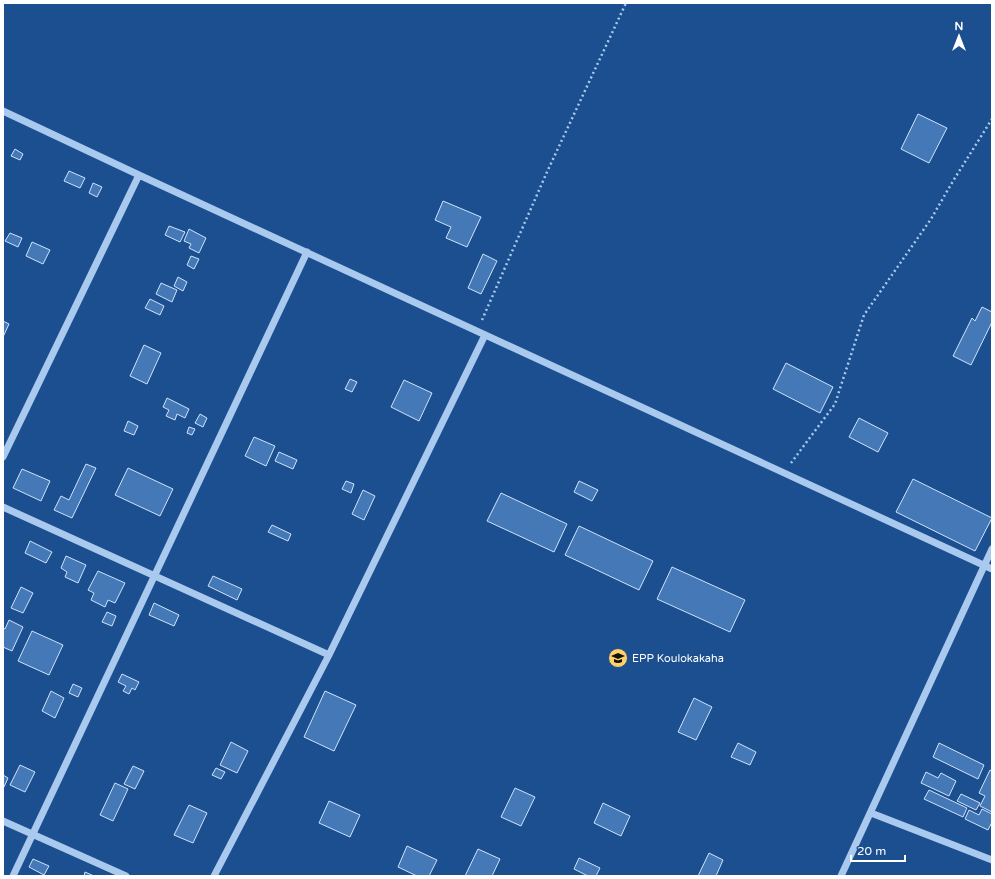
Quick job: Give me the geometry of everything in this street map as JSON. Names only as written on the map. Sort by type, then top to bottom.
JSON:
[{"type":"street","points":[[3,111],[139,176],[307,252],[477,332],[992,569]]},
{"type":"street","points":[[3,457],[139,176]]},
{"type":"street","points":[[13,876],[307,252]]},
{"type":"street","points":[[214,876],[330,655],[485,335]]},
{"type":"street","points":[[3,507],[330,655]]},
{"type":"street","points":[[841,876],[992,549]]},
{"type":"street","points":[[871,813],[992,860]]},
{"type":"street","points":[[3,821],[126,876]]},
{"type":"path","points":[[477,332],[547,172],[626,3]]},
{"type":"path","points":[[783,473],[835,404],[864,315],[931,219],[992,119]]},
{"type":"building","points":[[918,114],[947,128],[929,163],[901,149]]},
{"type":"building","points":[[15,149],[23,154],[20,160],[11,156]]},
{"type":"building","points":[[69,171],[85,178],[80,188],[64,181]]},
{"type":"building","points":[[93,183],[102,187],[97,197],[89,193]]},
{"type":"building","points":[[443,201],[481,217],[467,247],[446,238],[451,227],[435,220]]},
{"type":"building","points":[[169,226],[185,232],[180,242],[165,235]]},
{"type":"building","points":[[189,229],[206,238],[199,253],[189,248],[191,244],[184,241]]},
{"type":"building","points":[[10,233],[22,238],[18,247],[5,241]]},
{"type":"building","points":[[32,242],[50,250],[43,264],[26,256]]},
{"type":"building","points":[[483,254],[497,261],[481,294],[468,288]]},
{"type":"building","points":[[191,256],[199,259],[194,269],[187,265]]},
{"type":"building","points":[[178,277],[187,282],[183,291],[174,286]]},
{"type":"building","points":[[161,283],[177,290],[172,302],[156,294]]},
{"type":"building","points":[[150,299],[164,306],[160,315],[145,308]]},
{"type":"building","points":[[982,307],[992,312],[992,322],[971,365],[953,356],[972,318],[975,321]]},
{"type":"building","points":[[3,321],[9,324],[3,337]]},
{"type":"building","points":[[144,345],[161,353],[147,384],[130,376]]},
{"type":"building","points":[[786,363],[833,387],[820,413],[773,389]]},
{"type":"building","points":[[350,379],[357,382],[352,392],[345,389]]},
{"type":"building","points":[[404,380],[432,393],[419,421],[391,407]]},
{"type":"building","points":[[167,398],[189,409],[185,418],[177,414],[175,420],[166,416],[169,410],[163,407]]},
{"type":"building","points":[[200,414],[207,418],[203,427],[195,423]]},
{"type":"building","points":[[859,418],[888,433],[878,452],[849,437]]},
{"type":"building","points":[[128,421],[138,426],[134,435],[124,431]]},
{"type":"building","points":[[189,427],[195,429],[192,435],[187,433]]},
{"type":"building","points":[[254,437],[275,446],[266,466],[245,456]]},
{"type":"building","points":[[279,452],[297,460],[293,469],[275,461]]},
{"type":"building","points":[[86,464],[96,468],[72,518],[54,510],[61,496],[69,500]]},
{"type":"building","points":[[128,468],[173,489],[160,516],[115,495]]},
{"type":"building","points":[[22,469],[50,481],[41,501],[13,488]]},
{"type":"building","points":[[913,479],[992,518],[975,551],[896,512]]},
{"type":"building","points":[[346,481],[354,484],[351,493],[342,489]]},
{"type":"building","points":[[579,481],[598,490],[592,501],[574,492]]},
{"type":"building","points":[[363,490],[375,496],[364,520],[352,514]]},
{"type":"building","points":[[501,493],[567,524],[554,552],[487,521]]},
{"type":"building","points":[[272,525],[291,534],[288,541],[268,532]]},
{"type":"building","points":[[579,526],[653,561],[639,590],[565,555]]},
{"type":"building","points":[[30,541],[52,552],[46,563],[25,553]]},
{"type":"building","points":[[66,556],[86,565],[78,583],[65,577],[67,572],[61,568]]},
{"type":"building","points":[[672,567],[745,600],[730,632],[657,599]]},
{"type":"building","points":[[98,571],[125,583],[115,603],[108,600],[105,607],[91,600],[94,593],[88,590]]},
{"type":"building","points":[[213,576],[242,589],[237,600],[208,586]]},
{"type":"building","points":[[21,587],[33,593],[23,613],[11,608]]},
{"type":"building","points":[[154,603],[179,615],[174,626],[149,615]]},
{"type":"building","points":[[107,612],[116,616],[112,626],[102,622]]},
{"type":"building","points":[[9,620],[23,627],[12,651],[3,647],[3,628],[5,629]]},
{"type":"building","points":[[32,631],[63,645],[49,675],[18,661]]},
{"type":"building","points":[[122,674],[139,682],[135,690],[132,688],[129,694],[123,691],[126,686],[118,682]]},
{"type":"building","points":[[73,684],[82,688],[78,697],[69,693]]},
{"type":"building","points":[[51,691],[64,698],[55,718],[42,711]]},
{"type":"building","points":[[325,691],[356,705],[334,751],[304,737]]},
{"type":"building","points":[[694,698],[712,707],[696,740],[678,732]]},
{"type":"building","points":[[231,742],[248,751],[237,773],[220,765]]},
{"type":"building","points":[[738,743],[756,752],[750,765],[731,757]]},
{"type":"building","points":[[939,743],[984,765],[978,779],[933,757]]},
{"type":"building","points":[[20,765],[35,772],[25,792],[10,785]]},
{"type":"building","points":[[133,766],[144,771],[135,789],[124,784]]},
{"type":"building","points":[[216,768],[225,772],[221,779],[212,775]]},
{"type":"building","points":[[990,770],[992,771],[992,812],[980,806],[985,796],[979,793]]},
{"type":"building","points":[[926,772],[938,778],[941,773],[956,781],[949,796],[921,783]]},
{"type":"building","points":[[3,775],[8,778],[4,787],[3,787]]},
{"type":"building","points":[[115,783],[128,789],[113,821],[100,815]]},
{"type":"building","points":[[515,788],[535,797],[521,826],[501,817]]},
{"type":"building","points":[[929,790],[967,808],[963,817],[924,799]]},
{"type":"building","points":[[961,794],[980,803],[976,810],[957,801]]},
{"type":"building","points":[[329,801],[360,815],[350,837],[319,823]]},
{"type":"building","points":[[603,803],[630,816],[621,836],[594,823]]},
{"type":"building","points":[[189,805],[207,813],[193,843],[174,835]]},
{"type":"building","points":[[982,809],[992,814],[992,822],[988,830],[965,819],[969,810],[979,815]]},
{"type":"building","points":[[407,846],[437,860],[429,876],[417,876],[398,867]]},
{"type":"building","points":[[478,849],[500,859],[492,876],[465,876]]},
{"type":"building","points":[[709,853],[723,860],[716,876],[698,876]]},
{"type":"building","points":[[579,858],[600,868],[596,876],[588,876],[574,869]]},
{"type":"building","points":[[33,859],[49,866],[44,875],[29,867]]},
{"type":"building","points":[[85,872],[94,876],[84,876]]},
{"type":"place","name":"EPP Koulokakaha","points":[[618,658]]}]
